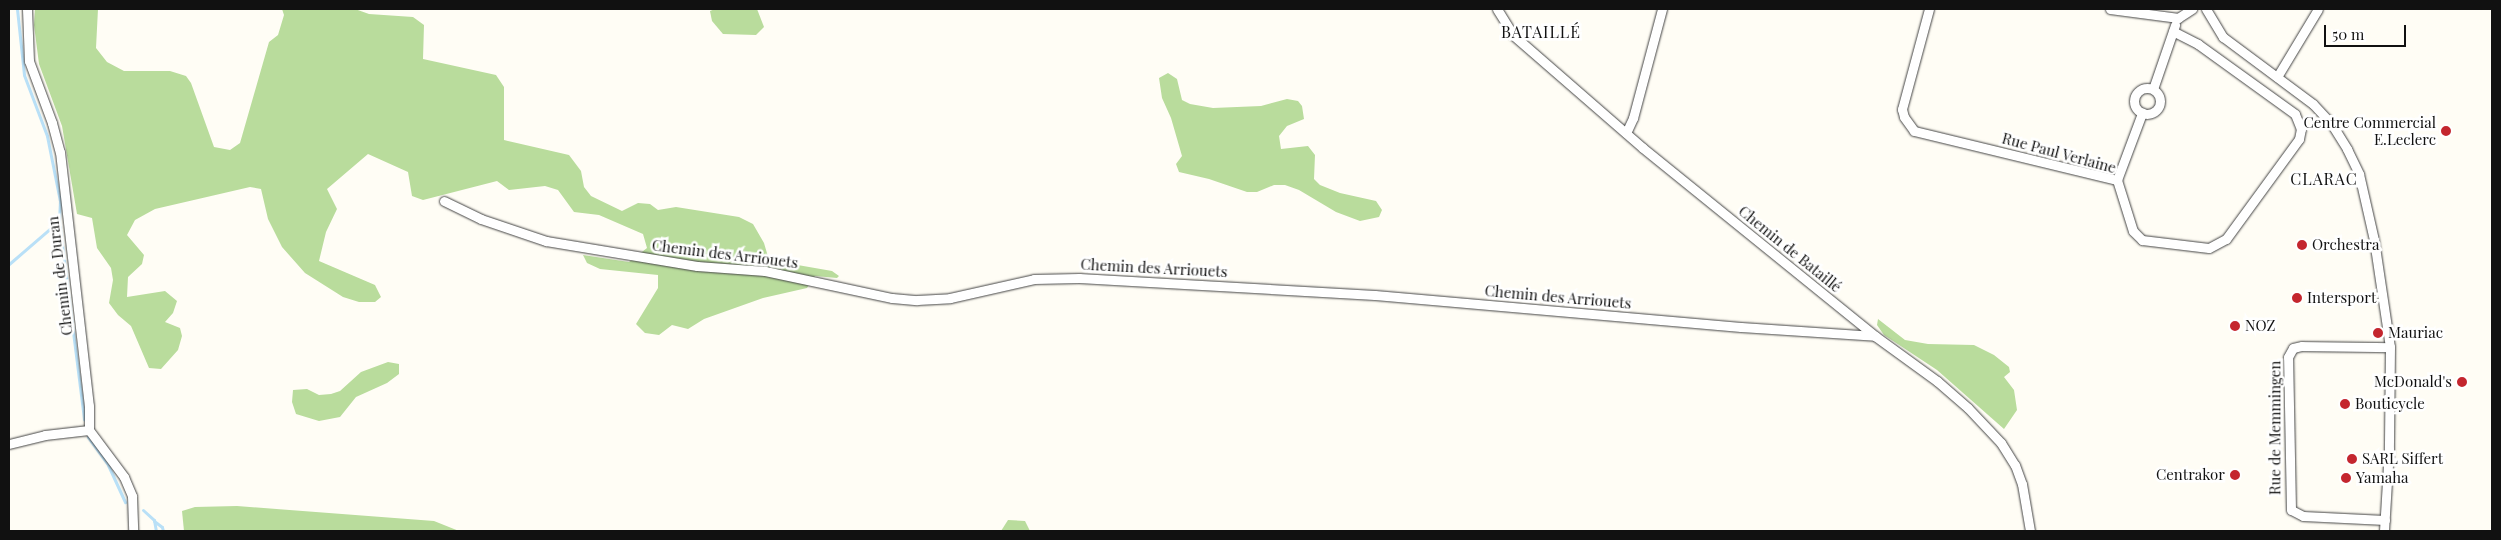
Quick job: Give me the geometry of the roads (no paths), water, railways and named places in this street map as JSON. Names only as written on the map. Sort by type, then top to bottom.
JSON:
[{"type":"street","name":"Chemin de Duran","points":[[27,9],[29,61],[52,123],[60,152],[89,406],[89,430]]},
{"type":"street","name":"Chemin de Bataillé","points":[[1497,9],[1513,35],[1626,132],[1875,336],[1937,380],[1968,408],[2000,443],[2014,465],[2022,484],[2030,531]]},
{"type":"street","points":[[1626,132],[1633,118],[1662,9]]},
{"type":"street","name":"Rue Paul Verlaine","points":[[1929,9],[1902,109],[1904,118],[1914,130],[2117,180],[2133,231],[2142,240],[2209,248],[2226,239],[2299,139],[2301,129],[2295,114],[2198,44],[2173,31]]},
{"type":"street","points":[[2110,9],[2178,18]]},
{"type":"street","points":[[2153,89],[2178,18],[2192,9]]},
{"type":"street","points":[[2206,9],[2223,37],[2313,104],[2330,123],[2347,149],[2359,174],[2374,240],[2390,347],[2389,449],[2384,531]]},
{"type":"street","points":[[2277,77],[2318,9]]},
{"type":"street","points":[[2142,89],[2153,89],[2159,94],[2160,106],[2151,114],[2142,113],[2134,105],[2134,97],[2142,89]]},
{"type":"street","points":[[2117,180],[2142,113]]},
{"type":"street","name":"Chemin des Arriouets","points":[[444,201],[481,220],[546,241],[697,266],[766,271],[901,298],[950,298],[1034,279],[1079,278],[1384,296],[1742,327],[1875,336]]},
{"type":"street","name":"Rue de Memmingen","points":[[2385,520],[2303,516],[2291,510],[2288,357],[2293,348],[2302,346],[2390,347]]},
{"type":"street","points":[[9,444],[45,435],[89,430],[127,483],[132,496],[133,531]]},
{"type":"waterway","points":[[17,9],[24,75],[47,136],[60,201],[59,221],[84,419]]},
{"type":"waterway","points":[[9,264],[59,221]]},
{"type":"waterway","points":[[88,437],[108,465],[125,502]]},
{"type":"waterway","points":[[143,510],[154,520],[156,531]]},
{"type":"waterway","points":[[154,521],[162,527],[163,531]]},
{"type":"place","name":"Centre Commercial E.Leclerc","points":[[2446,131]]},
{"type":"place","name":"Orchestra","points":[[2302,245]]},
{"type":"place","name":"Intersport","points":[[2297,298]]},
{"type":"place","name":"NOZ","points":[[2235,326]]},
{"type":"place","name":"Mauriac","points":[[2378,333]]},
{"type":"place","name":"McDonald's","points":[[2462,382]]},
{"type":"place","name":"Bouticycle","points":[[2345,404]]},
{"type":"place","name":"SARL Siffert","points":[[2352,459]]},
{"type":"place","name":"Centrakor","points":[[2235,475]]},
{"type":"place","name":"Yamaha","points":[[2346,478]]},
{"type":"district","name":"BATAILLÉ","points":[[1541,32]]},
{"type":"district","name":"CLARAC","points":[[2324,179]]}]
